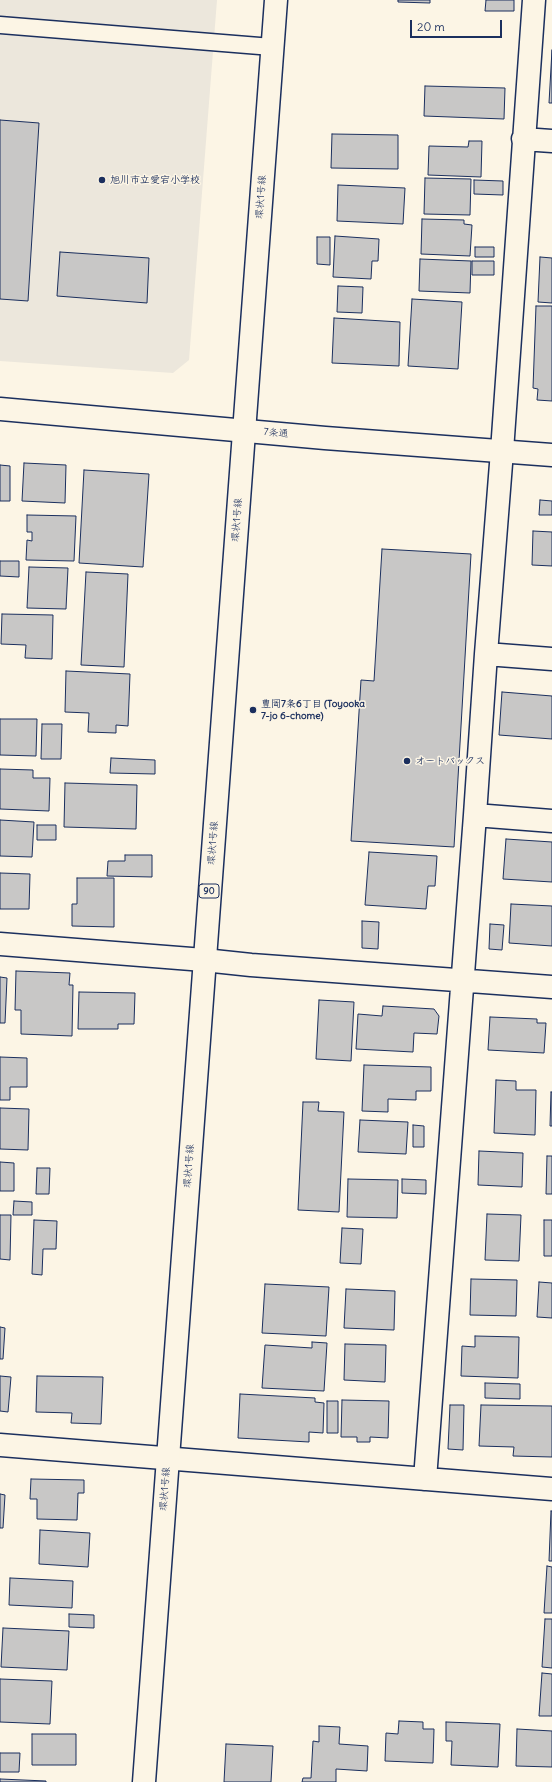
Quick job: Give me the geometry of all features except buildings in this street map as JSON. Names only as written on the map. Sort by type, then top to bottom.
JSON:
[{"type":"street","name":"環状1号線","points":[[144,1782],[276,0]]},
{"type":"street","points":[[425,1479],[502,451],[534,0]]},
{"type":"street","points":[[523,139],[552,141]]},
{"type":"street","name":"7条通","points":[[0,409],[552,455]]},
{"type":"street","points":[[486,654],[552,659]]},
{"type":"street","points":[[475,815],[552,821]]},
{"type":"street","points":[[0,944],[251,965],[552,987]]},
{"type":"street","points":[[0,1445],[168,1457],[552,1489]]},
{"type":"lane","points":[[0,26],[272,48]]},
{"type":"shaded area","name":"旭川市立愛宕小学校","points":[[0,0],[217,0],[189,360],[173,373],[0,361]]},
{"type":"place","name":"旭川市立愛宕小学校","points":[[102,180]]},
{"type":"place","name":"豊岡7条6丁目 (Toyooka 7-jo 6-chome)","points":[[253,710]]},
{"type":"place","name":"オートバックス","points":[[407,761]]}]
